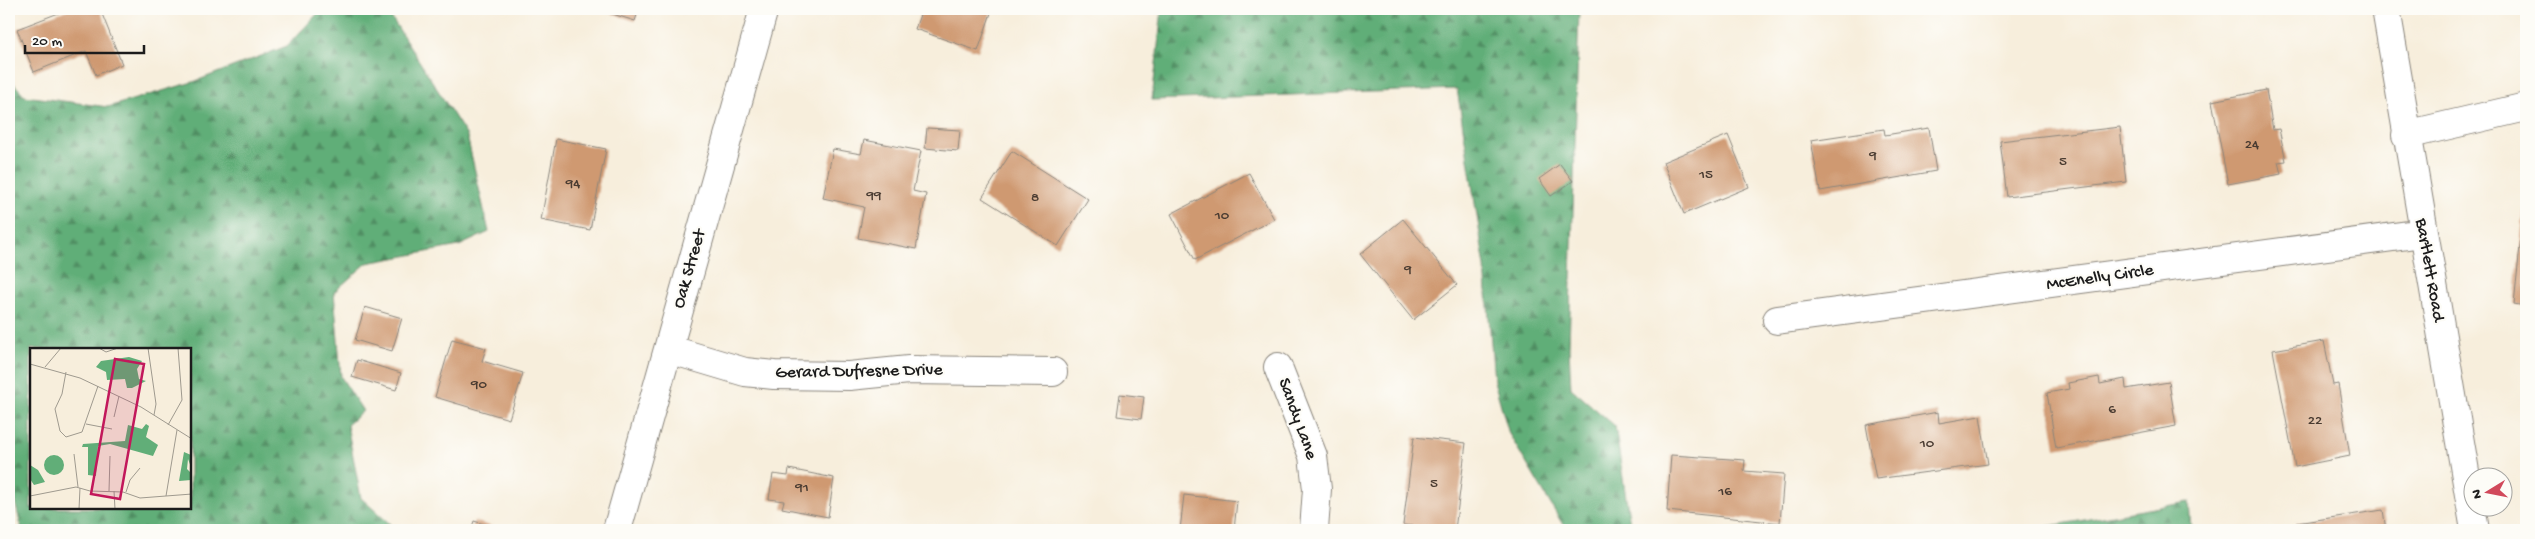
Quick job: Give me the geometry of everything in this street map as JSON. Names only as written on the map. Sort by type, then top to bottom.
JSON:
[{"type":"street","name":"Oak Street","points":[[617,530],[764,9]]},
{"type":"street","name":"Bartlett Road","points":[[2386,9],[2406,135],[2475,530]]},
{"type":"street","points":[[2406,135],[2526,107]]},
{"type":"street","name":"McEnelly Circle","points":[[1778,320],[2423,234]]},
{"type":"street","name":"Gerard Dufresne Drive","points":[[668,349],[745,372],[774,375],[849,376],[909,370],[1053,372]]},
{"type":"street","name":"Sandy Lane","points":[[1278,367],[1312,456],[1317,489],[1314,530]]},
{"type":"green space","points":[[322,9],[386,9],[467,136],[489,232],[459,246],[367,263],[334,292],[341,377],[363,411],[347,425],[361,498],[390,524],[393,530],[22,530],[9,478],[9,78],[25,96],[108,107],[196,81],[287,46]]},
{"type":"green space","points":[[1162,9],[1579,9],[1569,348],[1571,388],[1615,426],[1631,530],[1566,530],[1509,434],[1494,381],[1485,267],[1457,89],[1152,100]]},
{"type":"green space","points":[[2189,502],[2191,530],[2026,530],[2044,527]]},
{"type":"building","points":[[69,9],[100,9],[122,64],[96,75],[86,51],[34,72],[17,29]]},
{"type":"building","points":[[607,9],[639,9],[635,21],[606,12]]},
{"type":"building","points":[[922,9],[992,10],[978,51],[915,29]]},
{"type":"building","points":[[2520,9],[2526,9],[2526,19]]},
{"type":"building","points":[[2266,90],[2273,130],[2279,129],[2286,161],[2278,162],[2281,174],[2228,184],[2212,101]]},
{"type":"building","points":[[2120,127],[2126,182],[2007,197],[2000,141]]},
{"type":"building","points":[[927,128],[960,130],[958,151],[925,148]]},
{"type":"building","points":[[1929,128],[1936,171],[1820,191],[1811,140],[1884,129],[1885,135]]},
{"type":"building","points":[[1728,135],[1749,187],[1684,214],[1663,162]]},
{"type":"building","points":[[556,139],[606,149],[590,230],[541,220]]},
{"type":"building","points":[[864,140],[921,151],[913,191],[926,194],[916,249],[858,238],[864,207],[823,198],[833,149],[861,154]]},
{"type":"building","points":[[1012,151],[1088,199],[1058,246],[982,198]]},
{"type":"building","points":[[1560,164],[1573,181],[1551,196],[1539,179]]},
{"type":"building","points":[[1249,173],[1274,219],[1195,260],[1171,214]]},
{"type":"building","points":[[2526,199],[2526,306],[2514,304]]},
{"type":"building","points":[[1403,219],[1457,285],[1413,320],[1360,254]]},
{"type":"building","points":[[365,307],[402,318],[392,351],[355,340]]},
{"type":"building","points":[[452,339],[486,348],[482,361],[523,373],[509,419],[435,397]]},
{"type":"building","points":[[2324,341],[2333,385],[2338,384],[2350,456],[2295,467],[2273,350]]},
{"type":"building","points":[[357,360],[401,373],[396,390],[352,377]]},
{"type":"building","points":[[2099,377],[2100,384],[2125,379],[2126,389],[2169,382],[2176,426],[2056,448],[2047,393],[2069,389],[2068,383]]},
{"type":"building","points":[[1120,394],[1144,397],[1141,419],[1117,416]]},
{"type":"building","points":[[1938,412],[1939,423],[1980,416],[1988,464],[1876,479],[1866,425]]},
{"type":"building","points":[[1414,437],[1466,443],[1455,530],[1403,525]]},
{"type":"building","points":[[1671,455],[1745,460],[1744,471],[1784,474],[1780,523],[1667,511]]},
{"type":"building","points":[[789,469],[834,478],[828,517],[782,508],[784,501],[769,499],[773,474],[788,476]]},
{"type":"building","points":[[1184,495],[1237,501],[1234,530],[1180,530]]},
{"type":"building","points":[[2383,510],[2386,530],[2298,530],[2296,523]]},
{"type":"building","points":[[474,521],[503,530],[471,530]]}]
